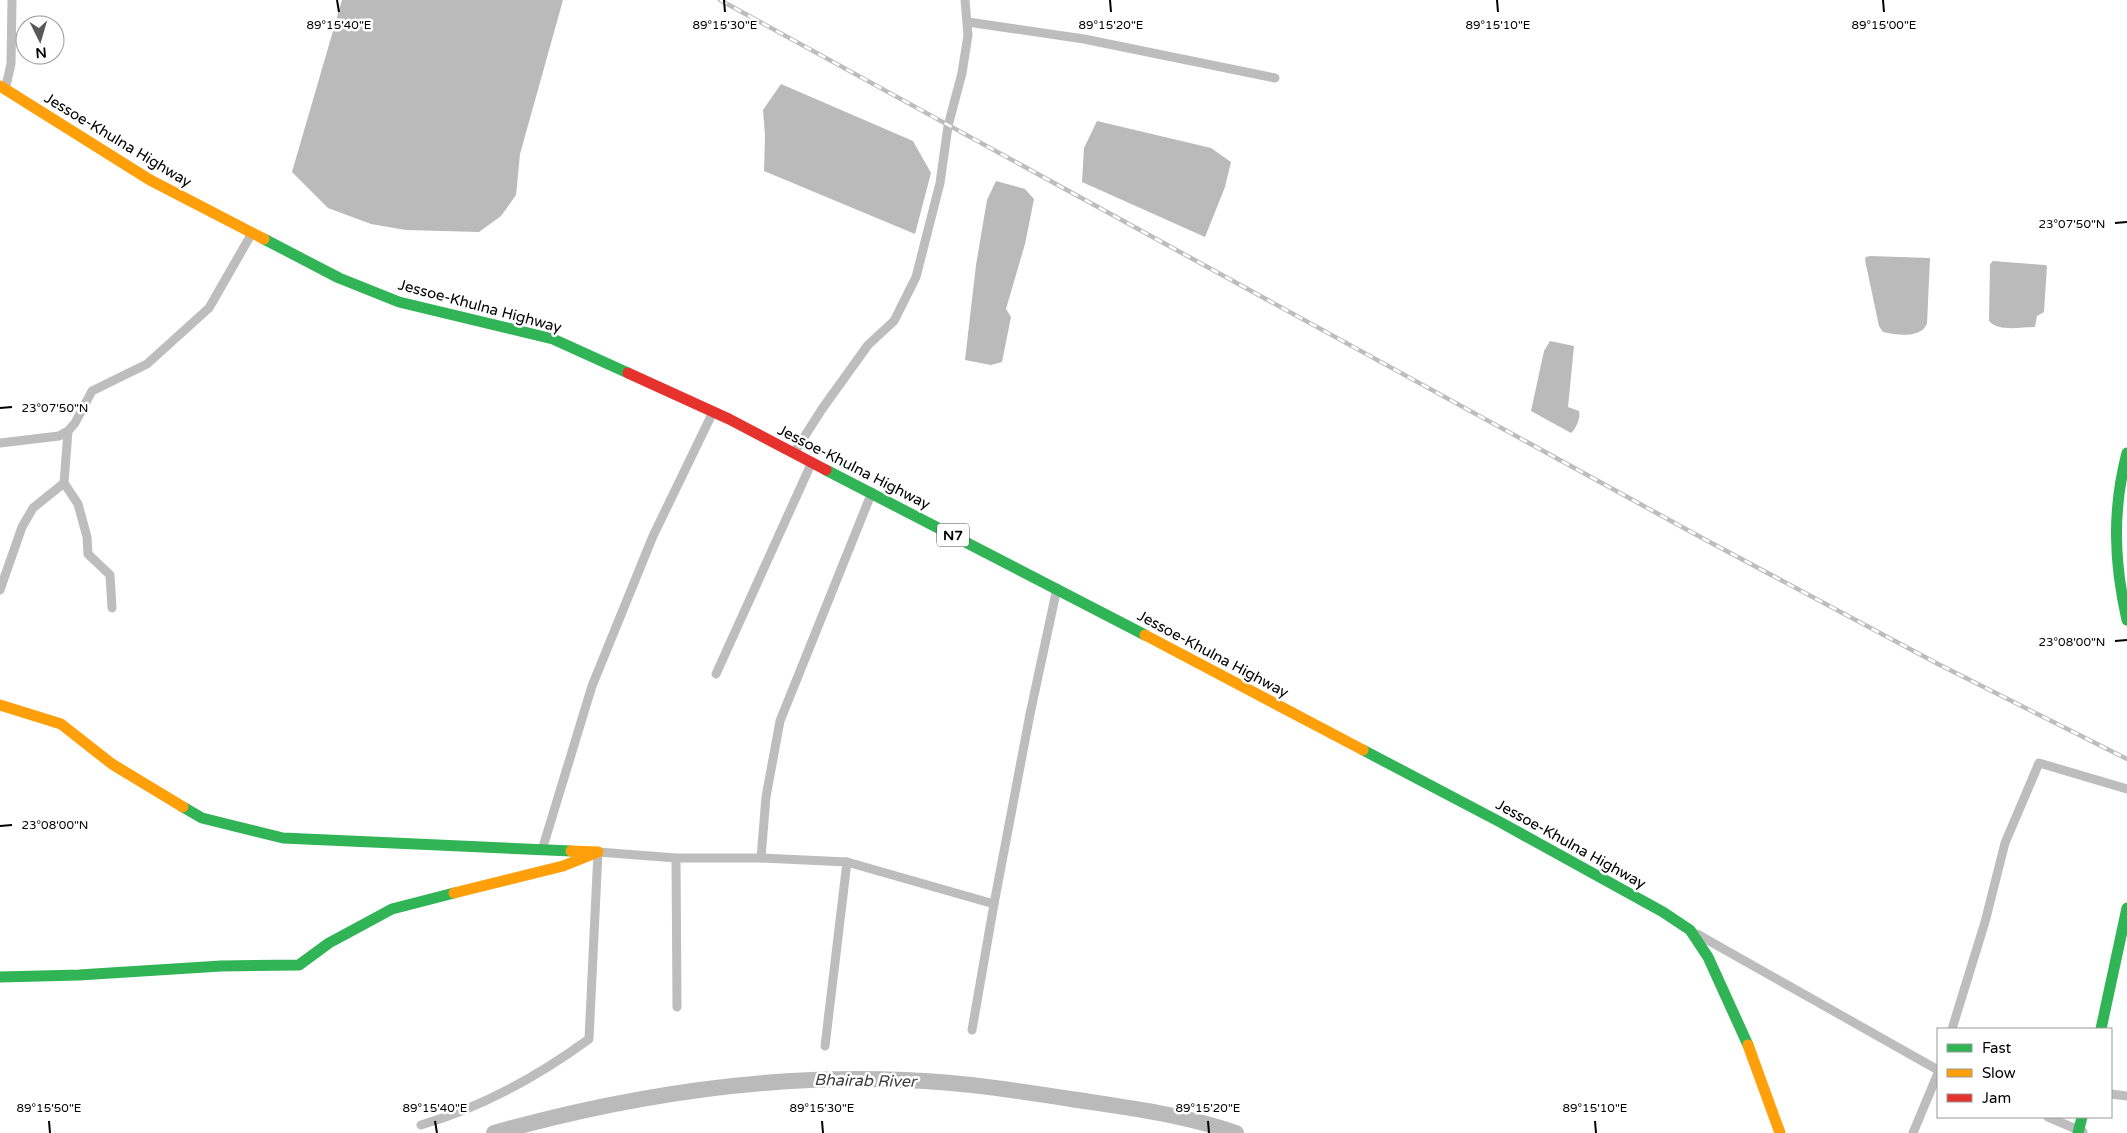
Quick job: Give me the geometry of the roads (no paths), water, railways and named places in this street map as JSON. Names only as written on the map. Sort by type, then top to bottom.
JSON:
[{"type":"main road","name":"Jessoe-Khulna Highway","points":[[2,88],[150,180],[339,278],[399,302],[552,339],[713,412],[872,492],[974,547],[1058,588],[1500,822],[1663,912],[1690,930],[1708,957],[1729,1000],[1780,1133]]},
{"type":"main road","points":[[2127,453],[2119,486],[2115,524],[2117,573],[2127,620]]},
{"type":"main road","points":[[0,706],[61,724],[112,764],[202,818],[283,838],[598,852]]},
{"type":"main road","points":[[0,977],[79,975],[221,966],[299,965],[329,943],[392,909],[563,866],[598,852]]},
{"type":"main road","points":[[2101,1028],[2122,958],[2127,908]]},
{"type":"main road","points":[[2081,1132],[2082,1118]]},
{"type":"street","points":[[2,88],[11,64],[12,0]]},
{"type":"street","points":[[794,453],[822,409],[868,345],[894,321],[916,277],[940,184],[948,126],[962,73],[968,36],[965,0]]},
{"type":"street","points":[[968,22],[1084,39],[1276,78]]},
{"type":"street","points":[[0,443],[59,436],[68,431],[75,423],[92,391],[148,364],[209,308],[252,233]]},
{"type":"street","points":[[542,850],[592,686],[653,536],[713,412]]},
{"type":"street","points":[[68,431],[64,483],[78,504],[87,537],[88,554],[110,575],[112,608]]},
{"type":"street","points":[[716,674],[812,462]]},
{"type":"street","points":[[0,590],[22,527],[33,508],[64,483]]},
{"type":"street","points":[[761,858],[766,797],[780,721],[872,492]]},
{"type":"street","points":[[972,1030],[1030,714],[1058,588]]},
{"type":"street","points":[[1952,1028],[1985,922],[2006,843],[2039,763],[2127,789]]},
{"type":"street","points":[[421,1125],[455,1115],[508,1091],[550,1067],[589,1039],[598,852],[676,858],[761,858],[847,862],[994,904]]},
{"type":"street","points":[[676,858],[677,1007]]},
{"type":"street","points":[[824,1046],[847,862]]},
{"type":"street","points":[[1690,930],[1937,1071]]},
{"type":"street","points":[[1913,1133],[1937,1074]]},
{"type":"street","points":[[2112,1094],[2127,1096]]},
{"type":"street","points":[[2050,1118],[2081,1132]]},
{"type":"waterway","name":"Bhairab River","points":[[494,1133],[595,1108],[697,1090],[800,1080],[852,1079],[926,1081],[1013,1090],[1158,1113],[1197,1121],[1236,1133]]},
{"type":"railway","points":[[720,0],[1704,539],[1938,664],[2127,759]]}]
